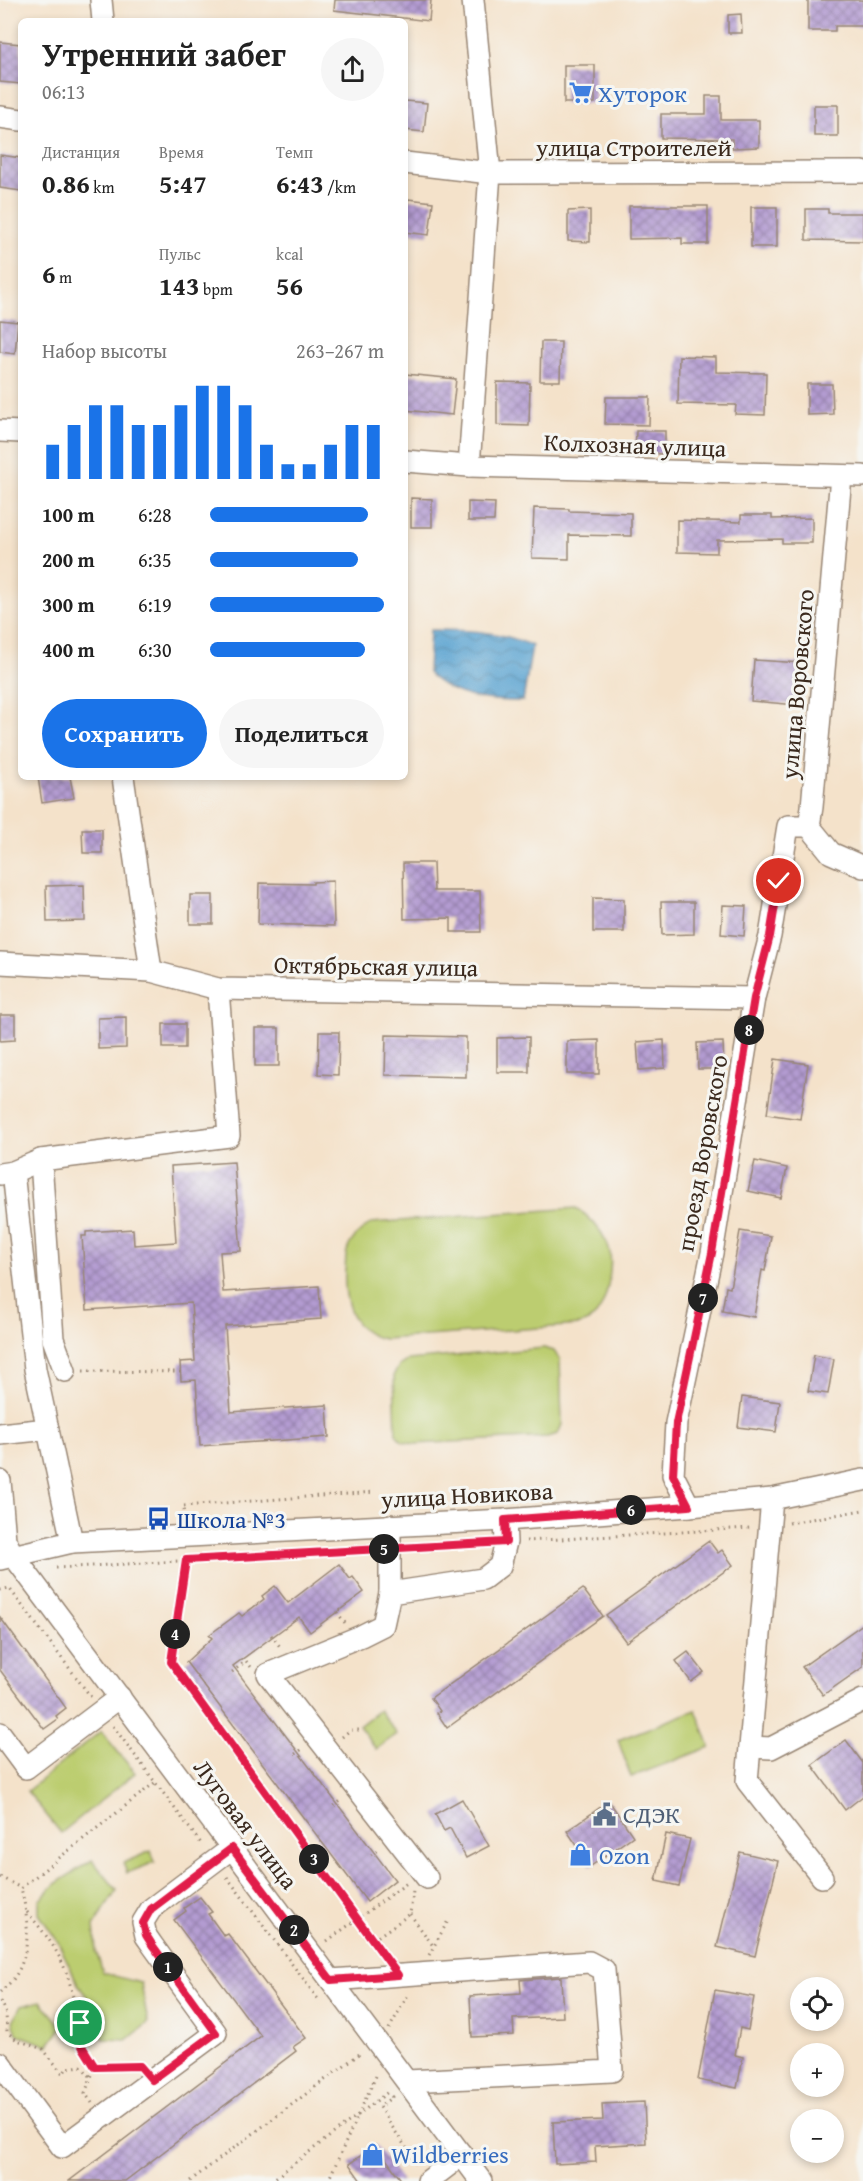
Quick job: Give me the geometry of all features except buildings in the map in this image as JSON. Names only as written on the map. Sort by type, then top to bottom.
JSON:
[{"type":"street","points":[[101,0],[103,18]]},
{"type":"street","points":[[470,466],[490,173],[473,0]]},
{"type":"street","points":[[0,117],[18,120]]},
{"type":"street","name":"улица Строителей","points":[[408,163],[490,173],[863,172]]},
{"type":"street","points":[[0,431],[18,432]]},
{"type":"street","name":"Колхозная улица","points":[[408,461],[470,466],[863,476]]},
{"type":"street","name":"улица Воровского","points":[[809,826],[841,476]]},
{"type":"street","points":[[123,780],[151,971]]},
{"type":"street","name":"проезд Воровского","points":[[689,1506],[673,1475],[676,1423],[712,1253],[754,998],[770,936],[788,826],[809,826]]},
{"type":"street","points":[[809,826],[831,853],[863,867]]},
{"type":"street","name":"Октябрьская улица","points":[[0,963],[151,971],[218,989],[754,998]]},
{"type":"street","points":[[72,1542],[35,1369],[6,1173],[41,1160],[229,1136],[218,989]]},
{"type":"street","points":[[41,1160],[53,1339],[65,1371]]},
{"type":"street","points":[[0,1434],[48,1430]]},
{"type":"street","name":"улица Новикова","points":[[7,1557],[72,1542],[505,1520],[772,1499],[863,1480]]},
{"type":"street","name":"Луговая улица","points":[[0,1481],[7,1557],[28,1575],[481,2181]]},
{"type":"street","points":[[772,1499],[747,1781],[822,1877]]},
{"type":"street","points":[[390,1593],[483,1579],[500,1566],[506,1542],[505,1520]]},
{"type":"street","points":[[390,1525],[390,1593],[383,1625],[268,1674],[419,1880]]},
{"type":"street","points":[[0,1733],[26,1768],[120,1698]]},
{"type":"street","points":[[750,1747],[771,1748],[863,1700]]},
{"type":"street","points":[[0,2063],[62,2147],[216,2033],[149,1941],[143,1923],[151,1909],[232,1848]]},
{"type":"street","points":[[331,1980],[589,1962],[604,1970],[612,2071],[407,2081]]},
{"type":"street","points":[[425,2176],[462,2155]]},
{"type":"path","points":[[65,1371],[181,1372]]},
{"type":"path","points":[[184,1522],[183,1506],[375,1492]]},
{"type":"path","points":[[28,1575],[42,1568],[769,1526],[863,1510]]},
{"type":"path","points":[[186,1560],[171,1662],[398,1975]]},
{"type":"path","points":[[0,1590],[9,1588],[319,2001]]},
{"type":"path","points":[[271,1635],[286,1654]]},
{"type":"path","points":[[232,1672],[246,1661],[252,1668]]},
{"type":"path","points":[[21,1888],[172,1768]]},
{"type":"path","points":[[0,1877],[21,1888],[27,1912],[27,1946],[16,1976],[0,1992]]},
{"type":"path","points":[[320,1946],[419,1880]]},
{"type":"path","points":[[373,1940],[410,1914],[419,1880]]},
{"type":"path","points":[[27,1912],[60,1955],[71,1985],[74,2003],[84,2007],[80,2023],[80,2043],[95,2067]]},
{"type":"path","points":[[410,1914],[434,1947]]},
{"type":"path","points":[[0,2001],[6,2014],[7,2032],[17,2040],[44,2049],[63,2074],[67,2068],[81,2066],[91,2077]]},
{"type":"path","points":[[190,2181],[359,2054],[365,2061]]},
{"type":"path","points":[[95,2067],[140,2066],[152,2080]]},
{"type":"path","points":[[95,2067],[85,2092],[103,2117]]},
{"type":"path","points":[[370,2068],[392,2097],[379,2107],[425,2176]]},
{"type":"path","points":[[328,2181],[376,2076]]},
{"type":"path","points":[[271,2181],[388,2092]]},
{"type":"green space","points":[[576,1208],[601,1232],[607,1243],[610,1259],[607,1290],[600,1309],[593,1318],[580,1325],[385,1339],[365,1331],[352,1314],[346,1293],[346,1253],[354,1239],[371,1223]]},
{"type":"green space","points":[[544,1348],[554,1351],[560,1360],[562,1424],[558,1434],[547,1437],[414,1444],[402,1441],[396,1434],[394,1374],[399,1366],[408,1360]]},
{"type":"green space","points":[[379,1710],[397,1734],[376,1749],[359,1726]]},
{"type":"green space","points":[[696,1710],[710,1747],[631,1777],[618,1740]]},
{"type":"green space","points":[[101,1731],[135,1773],[61,1833],[27,1791]]},
{"type":"green space","points":[[151,1851],[155,1862],[127,1873],[123,1863]]},
{"type":"green space","points":[[92,1860],[117,1890],[94,1925],[96,1951],[103,1973],[141,1983],[148,2023],[127,2040],[103,2039],[92,2004],[79,1986],[58,1942],[39,1914],[39,1901],[55,1884]]},
{"type":"green space","points":[[41,2001],[62,2027],[48,2046],[17,2034],[13,2021],[21,2006]]},
{"type":"water","points":[[430,630],[494,634],[532,646],[523,701],[472,697],[438,682],[428,673]]},
{"type":"place","name":"Хуторок","points":[[580,93]]},
{"type":"place","name":"Школа №3","points":[[159,1519]]},
{"type":"place","name":"СДЭК","points":[[605,1814]]},
{"type":"place","name":"Ozon","points":[[581,1855]]},
{"type":"place","name":"Wildberries","points":[[373,2154]]},
{"type":"route","points":[[80,2023],[80,2043],[95,2067],[140,2066],[152,2080],[216,2033],[153,1946],[146,1935],[143,1923],[151,1909],[232,1848],[331,1980],[398,1975],[171,1662],[186,1560],[506,1542],[505,1520],[689,1506],[673,1475],[676,1423],[712,1253],[754,998],[770,936],[779,881]]}]
